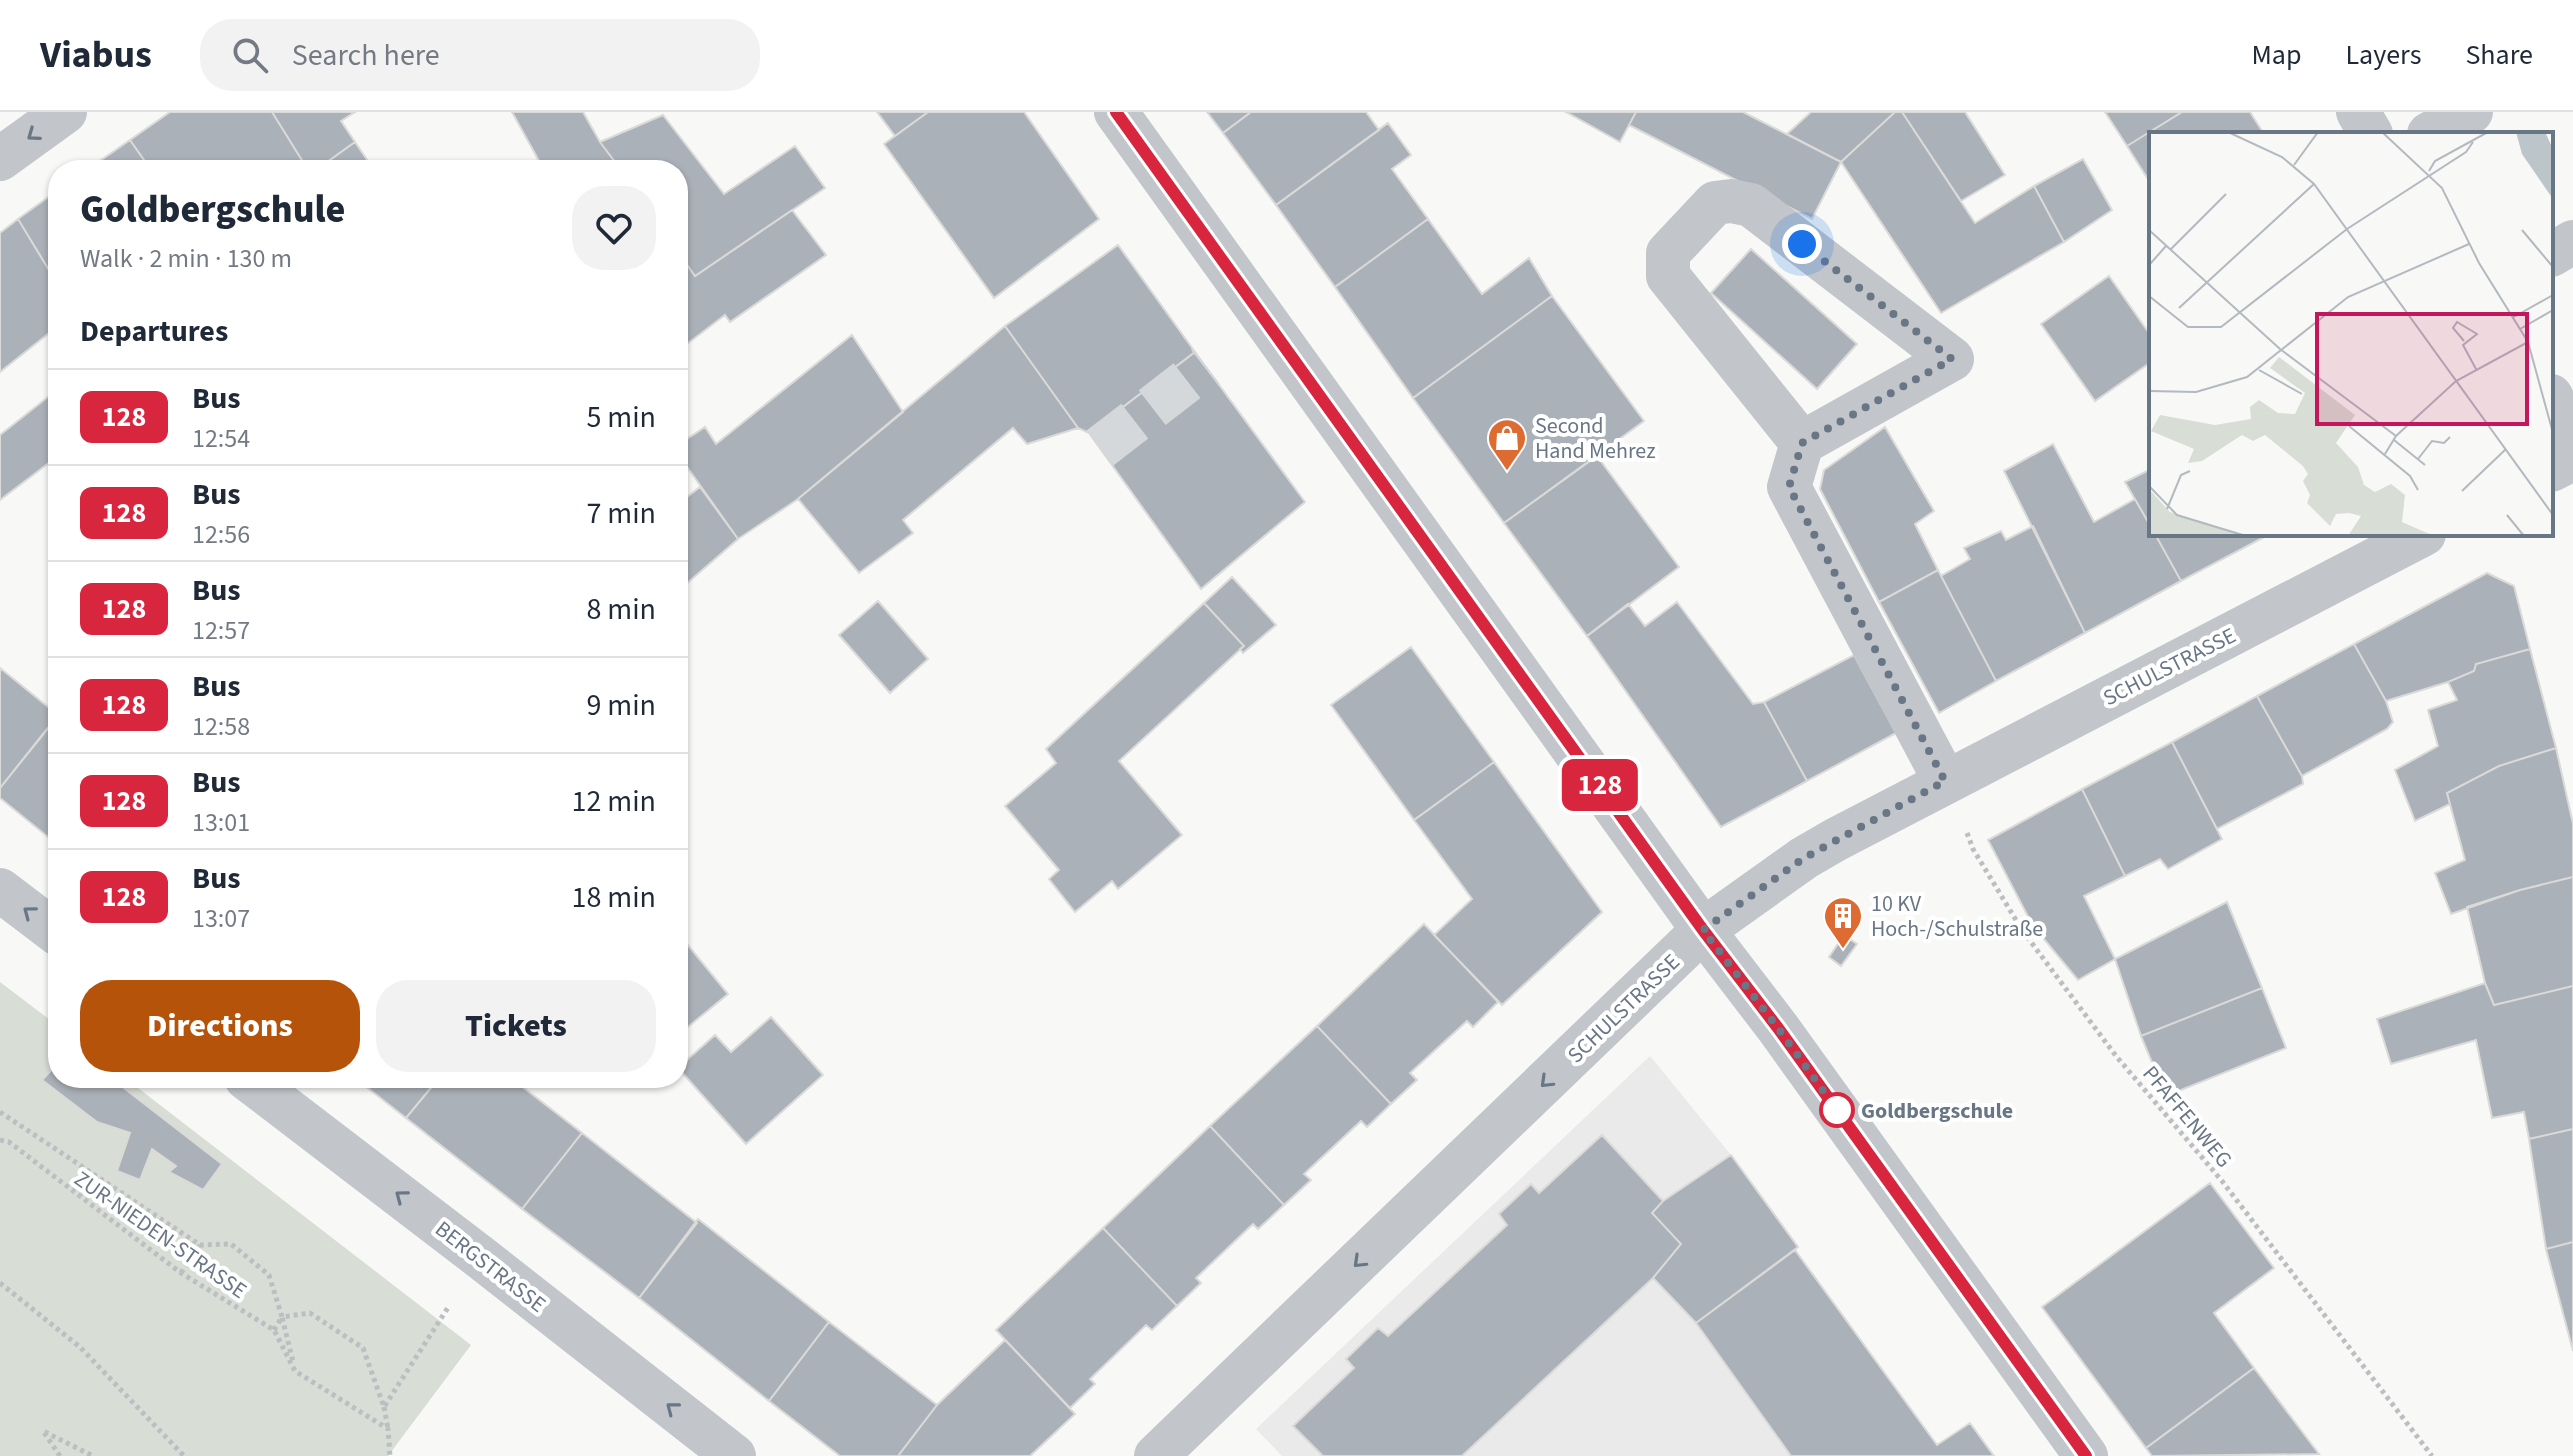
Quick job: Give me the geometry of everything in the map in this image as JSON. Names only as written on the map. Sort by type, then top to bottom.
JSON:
[{"type":"street","points":[[0,159],[65,112]]},
{"type":"street","points":[[1116,112],[1703,930],[1778,1028],[2086,1456]]},
{"type":"street","points":[[2358,112],[2370,132]]},
{"type":"street","points":[[2433,132],[2471,112]]},
{"type":"street","points":[[1802,443],[1668,276],[1668,253],[1715,203],[1731,201],[1751,205],[1952,359],[1802,443],[1789,487],[1945,781]]},
{"type":"street","points":[[2553,254],[2573,242]]},
{"type":"street","points":[[2553,400],[2573,442]]},
{"type":"street","points":[[2553,469],[2573,459]]},
{"type":"street","name":"SCHULSTRASSE","points":[[1156,1456],[1703,930],[1804,858],[1945,781],[2420,536]]},
{"type":"street","points":[[0,890],[48,926]]},
{"type":"street","name":"BERGSTRASSE","points":[[259,1088],[734,1456]]},
{"type":"path","name":"PFAFFENWEG","points":[[1945,781],[1973,849],[2022,930],[2116,1056],[2222,1181],[2432,1456]]},
{"type":"path","points":[[0,1112],[200,1245],[231,1244],[269,1275],[295,1371]]},
{"type":"path","name":"ZUR-NIEDEN-STRASSE","points":[[0,1140],[9,1142],[181,1273],[274,1330]]},
{"type":"path","points":[[181,1273],[200,1245]]},
{"type":"path","points":[[0,1283],[80,1347],[184,1456]]},
{"type":"path","points":[[282,1317],[310,1313],[363,1348],[384,1407],[390,1456]]},
{"type":"path","points":[[282,1317],[274,1330],[295,1371],[388,1429]]},
{"type":"path","points":[[384,1407],[439,1322]]},
{"type":"path","points":[[60,1456],[43,1431],[93,1456]]},
{"type":"shaded area","points":[[0,982],[48,1018],[48,1088],[138,1088],[471,1345],[388,1456],[0,1456]]},
{"type":"shaded area","points":[[1650,1056],[1731,1155],[1798,1247],[1696,1323],[1791,1456],[1282,1456],[1256,1429]]},
{"type":"building","points":[[170,112],[272,112],[302,160],[144,160],[130,140]]},
{"type":"building","points":[[272,112],[355,112],[341,121],[355,142],[330,160],[302,160]]},
{"type":"building","points":[[512,112],[583,112],[614,160],[538,160]]},
{"type":"building","points":[[877,112],[928,112],[895,136]]},
{"type":"building","points":[[928,112],[1024,112],[1099,219],[994,298],[884,144]]},
{"type":"building","points":[[1207,112],[1251,112],[1223,133]]},
{"type":"building","points":[[1251,112],[1366,112],[1379,130],[1276,205],[1223,133]]},
{"type":"building","points":[[1566,112],[1636,112],[1620,142]]},
{"type":"building","points":[[1636,112],[1743,112],[1841,162],[1812,219],[1629,125]]},
{"type":"building","points":[[1811,112],[1895,112],[1841,162],[1787,134]]},
{"type":"building","points":[[1895,112],[1902,112],[1975,223],[2034,186],[2064,242],[1941,313],[1841,162]]},
{"type":"building","points":[[1902,112],[1965,112],[2005,175],[1961,201]]},
{"type":"building","points":[[2105,112],[2182,112],[2149,132],[2127,146]]},
{"type":"building","points":[[2182,112],[2250,112],[2263,132],[2150,132]]},
{"type":"building","points":[[663,115],[724,194],[795,146],[825,188],[695,276],[688,266],[688,160],[614,160],[600,142]]},
{"type":"building","points":[[1388,123],[1411,155],[1392,169],[1428,219],[1335,287],[1276,205]]},
{"type":"building","points":[[2149,132],[2149,181],[2127,146]]},
{"type":"building","points":[[130,140],[144,160],[101,160]]},
{"type":"building","points":[[355,142],[367,160],[330,160]]},
{"type":"building","points":[[2083,159],[2112,210],[2064,242],[2034,186]]},
{"type":"building","points":[[48,197],[48,268],[18,219]]},
{"type":"building","points":[[792,210],[826,255],[730,322],[725,315],[688,343],[688,266],[695,276]]},
{"type":"building","points":[[18,219],[48,268],[48,334],[0,372],[0,233]]},
{"type":"building","points":[[1428,219],[1482,294],[1529,258],[1552,296],[1413,398],[1335,287]]},
{"type":"building","points":[[1118,245],[1195,352],[1089,433],[1078,428],[1005,326]]},
{"type":"building","points":[[1751,249],[1857,344],[1817,389],[1711,293]]},
{"type":"building","points":[[2109,276],[2149,333],[2149,363],[2095,401],[2041,324]]},
{"type":"building","points":[[1552,296],[1644,421],[1504,523],[1413,398]]},
{"type":"building","points":[[1005,326],[1078,428],[1027,444],[1013,428],[903,520],[913,533],[859,573],[798,499]]},
{"type":"building","points":[[852,335],[903,412],[798,499],[738,539],[688,468],[688,438],[705,427],[716,444]]},
{"type":"building","points":[[1195,352],[1305,502],[1201,589],[1089,433]]},
{"type":"building","points":[[48,397],[48,464],[0,500],[0,435]]},
{"type":"building","points":[[1885,427],[1934,511],[1915,524],[1938,570],[1879,602],[1820,489],[1824,470]]},
{"type":"building","points":[[2053,444],[2094,522],[2135,499],[2149,524],[2149,536],[2156,536],[2181,581],[2085,633],[2004,471]]},
{"type":"building","points":[[1597,456],[1679,567],[1587,636],[1504,523]]},
{"type":"building","points":[[2149,470],[2149,524],[2125,482]]},
{"type":"building","points":[[700,487],[738,539],[688,582],[688,496]]},
{"type":"building","points":[[2033,526],[2085,633],[1996,681],[1941,576],[1970,559],[1964,548],[2001,531],[2006,540]]},
{"type":"building","points":[[2156,536],[2266,536],[2181,581]]},
{"type":"building","points":[[1938,570],[1996,681],[1939,713],[1879,602]]},
{"type":"building","points":[[2487,573],[2514,586],[2530,649],[2476,664],[2474,671],[2448,682],[2386,701],[2354,644]]},
{"type":"building","points":[[1232,577],[1276,625],[1243,653],[1240,649],[1244,646],[1204,603]]},
{"type":"building","points":[[878,601],[928,659],[890,693],[839,635]]},
{"type":"building","points":[[1677,602],[1753,704],[1764,702],[1807,781],[1721,827],[1587,636],[1628,604],[1645,626]]},
{"type":"building","points":[[1204,603],[1244,646],[1119,761],[1182,835],[1118,889],[1112,881],[1075,912],[1049,879],[1059,870],[1005,806],[1056,763],[1046,749]]},
{"type":"building","points":[[2354,644],[2386,701],[2393,722],[2387,729],[2302,776],[2257,696]]},
{"type":"building","points":[[1411,647],[1494,762],[1414,820],[1331,705]]},
{"type":"building","points":[[2530,649],[2556,748],[2499,766],[2447,793],[2450,804],[2415,821],[2395,770],[2438,746],[2428,710],[2457,700],[2448,682],[2474,671],[2476,664]]},
{"type":"building","points":[[1854,655],[1896,733],[1807,781],[1764,702]]},
{"type":"building","points":[[0,668],[48,707],[48,728],[0,788]]},
{"type":"building","points":[[2257,696],[2302,776],[2303,784],[2217,829],[2172,742]]},
{"type":"building","points":[[48,728],[48,837],[0,798],[0,788]]},
{"type":"building","points":[[2172,742],[2222,839],[2168,869],[2160,859],[2125,876],[2082,789]]},
{"type":"building","points":[[2556,748],[2573,824],[2573,877],[2520,890],[2451,914],[2435,873],[2465,860],[2447,793],[2499,766]]},
{"type":"building","points":[[1494,762],[1602,912],[1502,1005],[1434,935],[1472,899],[1414,820]]},
{"type":"building","points":[[2082,789],[2125,876],[2084,896],[2115,959],[2078,980],[2033,926],[1988,840]]},
{"type":"building","points":[[2573,877],[2573,986],[2494,1005],[2485,983],[2467,907]]},
{"type":"building","points":[[2227,902],[2262,988],[2141,1036],[2115,959]]},
{"type":"building","points":[[1424,924],[1498,1002],[1473,1027],[1467,1021],[1410,1073],[1417,1080],[1391,1104],[1317,1026]]},
{"type":"building","name":"10 KV Hoch-/Schulstraße","points":[[1844,935],[1857,944],[1841,966],[1829,957]]},
{"type":"building","points":[[688,945],[728,994],[688,1027]]},
{"type":"building","points":[[2485,983],[2494,1005],[2573,986],[2573,1129],[2529,1139],[2524,1112],[2492,1118],[2476,1040],[2391,1064],[2377,1019]]},
{"type":"building","points":[[2262,988],[2286,1048],[2166,1096],[2141,1036]]},
{"type":"building","points":[[771,1017],[823,1075],[746,1144],[688,1079],[688,1059],[715,1035],[731,1052]]},
{"type":"building","points":[[1317,1026],[1391,1104],[1367,1127],[1361,1121],[1304,1174],[1311,1180],[1284,1205],[1210,1126]]},
{"type":"building","points":[[52,1088],[124,1088],[222,1164],[203,1190],[169,1172],[176,1166],[152,1149],[140,1180],[117,1171],[130,1133],[97,1122]]},
{"type":"building","points":[[368,1088],[431,1088],[406,1118]]},
{"type":"building","points":[[431,1088],[524,1088],[582,1133],[522,1209],[406,1118]]},
{"type":"building","points":[[1210,1126],[1284,1205],[1258,1229],[1253,1224],[1196,1278],[1201,1283],[1177,1306],[1103,1228]]},
{"type":"building","points":[[2573,1129],[2573,1242],[2546,1249],[2529,1139]]},
{"type":"building","points":[[582,1133],[697,1223],[639,1298],[522,1209]]},
{"type":"building","points":[[1602,1135],[1663,1201],[1652,1213],[1681,1244],[1653,1278],[1462,1456],[1323,1456],[1293,1426],[1354,1368],[1346,1359],[1378,1328],[1388,1336],[1507,1225],[1499,1214],[1531,1184],[1539,1193]]},
{"type":"building","points":[[1731,1155],[1798,1247],[1696,1323],[1653,1278],[1681,1244],[1652,1213],[1663,1201]]},
{"type":"building","points":[[2210,1183],[2274,1268],[2214,1313],[2254,1368],[2146,1448],[2042,1307]]},
{"type":"building","points":[[698,1219],[829,1322],[769,1401],[639,1298]]},
{"type":"building","points":[[1103,1228],[1177,1306],[1152,1330],[1146,1325],[1090,1379],[1095,1384],[1070,1408],[996,1330]]},
{"type":"building","points":[[2573,1242],[2573,1351],[2546,1249]]},
{"type":"building","points":[[1795,1250],[1937,1445],[1970,1423],[1994,1456],[1791,1456],[1696,1323]]},
{"type":"building","points":[[829,1322],[937,1405],[898,1456],[840,1456],[769,1401]]},
{"type":"building","points":[[1005,1340],[1075,1414],[1030,1456],[898,1456],[937,1405]]},
{"type":"building","points":[[2254,1368],[2319,1454],[2152,1456],[2146,1448]]},
{"type":"tunnel","points":[[1100,448],[1206,366]]},
{"type":"bus line","name":"128","points":[[1116,112],[1703,930],[1778,1028],[2086,1456]]},
{"type":"place","name":"Second Hand Mehrez","points":[[1507,472]]},
{"type":"place","name":"10 KV Hoch-/Schulstraße","points":[[1843,950]]},
{"type":"place","name":"Goldbergschule","points":[[1837,1110]]},
{"type":"route","points":[[1802,244],[1952,359],[1802,443],[1789,487],[1945,781],[1804,858],[1703,930],[1837,1110]]}]
